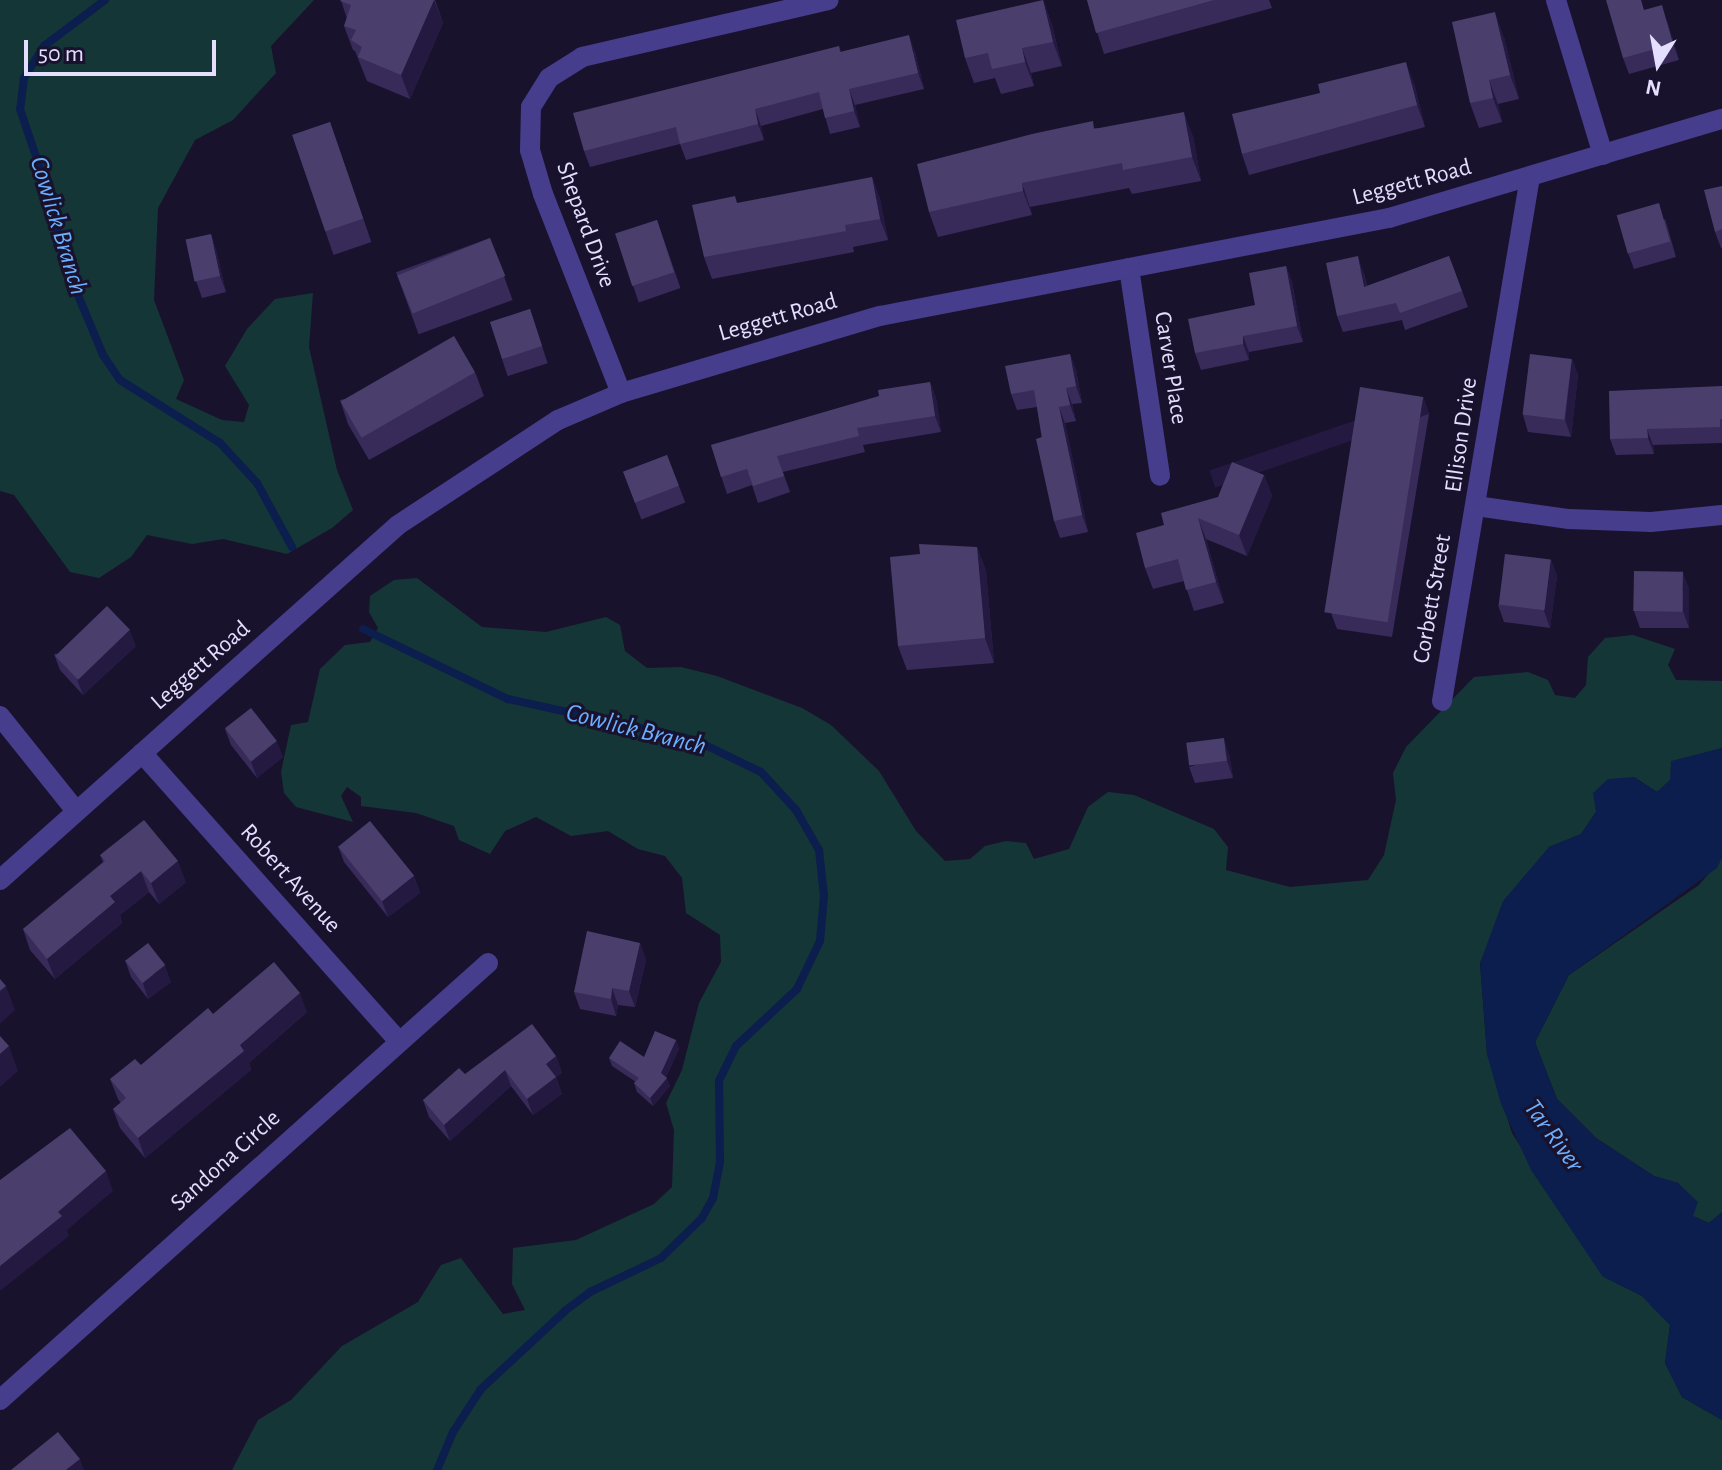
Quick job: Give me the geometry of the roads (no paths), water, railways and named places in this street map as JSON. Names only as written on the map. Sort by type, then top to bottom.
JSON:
[{"type":"street","name":"Shepard Drive","points":[[621,393],[543,194],[530,150],[531,107],[549,78],[582,57],[828,0]]},
{"type":"street","points":[[1556,0],[1603,155]]},
{"type":"street","name":"Leggett Road","points":[[0,880],[398,525],[558,420],[621,393],[880,316],[1389,218],[1722,119]]},
{"type":"street","name":"Ellison Drive","points":[[1530,177],[1476,506],[1569,519],[1651,522],[1722,515]]},
{"type":"street","name":"Carver Place","points":[[1129,268],[1160,476]]},
{"type":"street","name":"Corbett Street","points":[[1442,701],[1476,506]]},
{"type":"street","points":[[0,716],[76,811]]},
{"type":"street","name":"Robert Avenue","points":[[142,753],[399,1041]]},
{"type":"street","name":"Sandona Circle","points":[[0,1400],[488,963]]},
{"type":"water","name":"Tar River","points":[[1722,748],[1722,858],[1717,868],[1569,975],[1535,1042],[1557,1099],[1596,1138],[1654,1176],[1678,1183],[1698,1202],[1693,1216],[1709,1223],[1722,1212],[1722,1420],[1682,1397],[1665,1363],[1670,1325],[1642,1296],[1603,1277],[1531,1170],[1501,1104],[1487,1054],[1480,963],[1503,901],[1549,847],[1581,834],[1596,812],[1593,793],[1608,779],[1634,777],[1657,792],[1670,780],[1671,761]]},
{"type":"waterway","name":"Cowlick Branch","points":[[105,0],[44,46],[24,78],[20,109],[50,198],[64,262],[103,355],[120,380],[220,443],[257,483],[292,547]]},
{"type":"waterway","name":"Cowlick Branch","points":[[363,629],[508,699],[695,740],[761,772],[796,810],[819,850],[824,896],[820,941],[797,989],[736,1046],[719,1081],[720,1162],[713,1198],[702,1218],[661,1258],[590,1292],[565,1311],[481,1389],[453,1432],[437,1470]]}]
